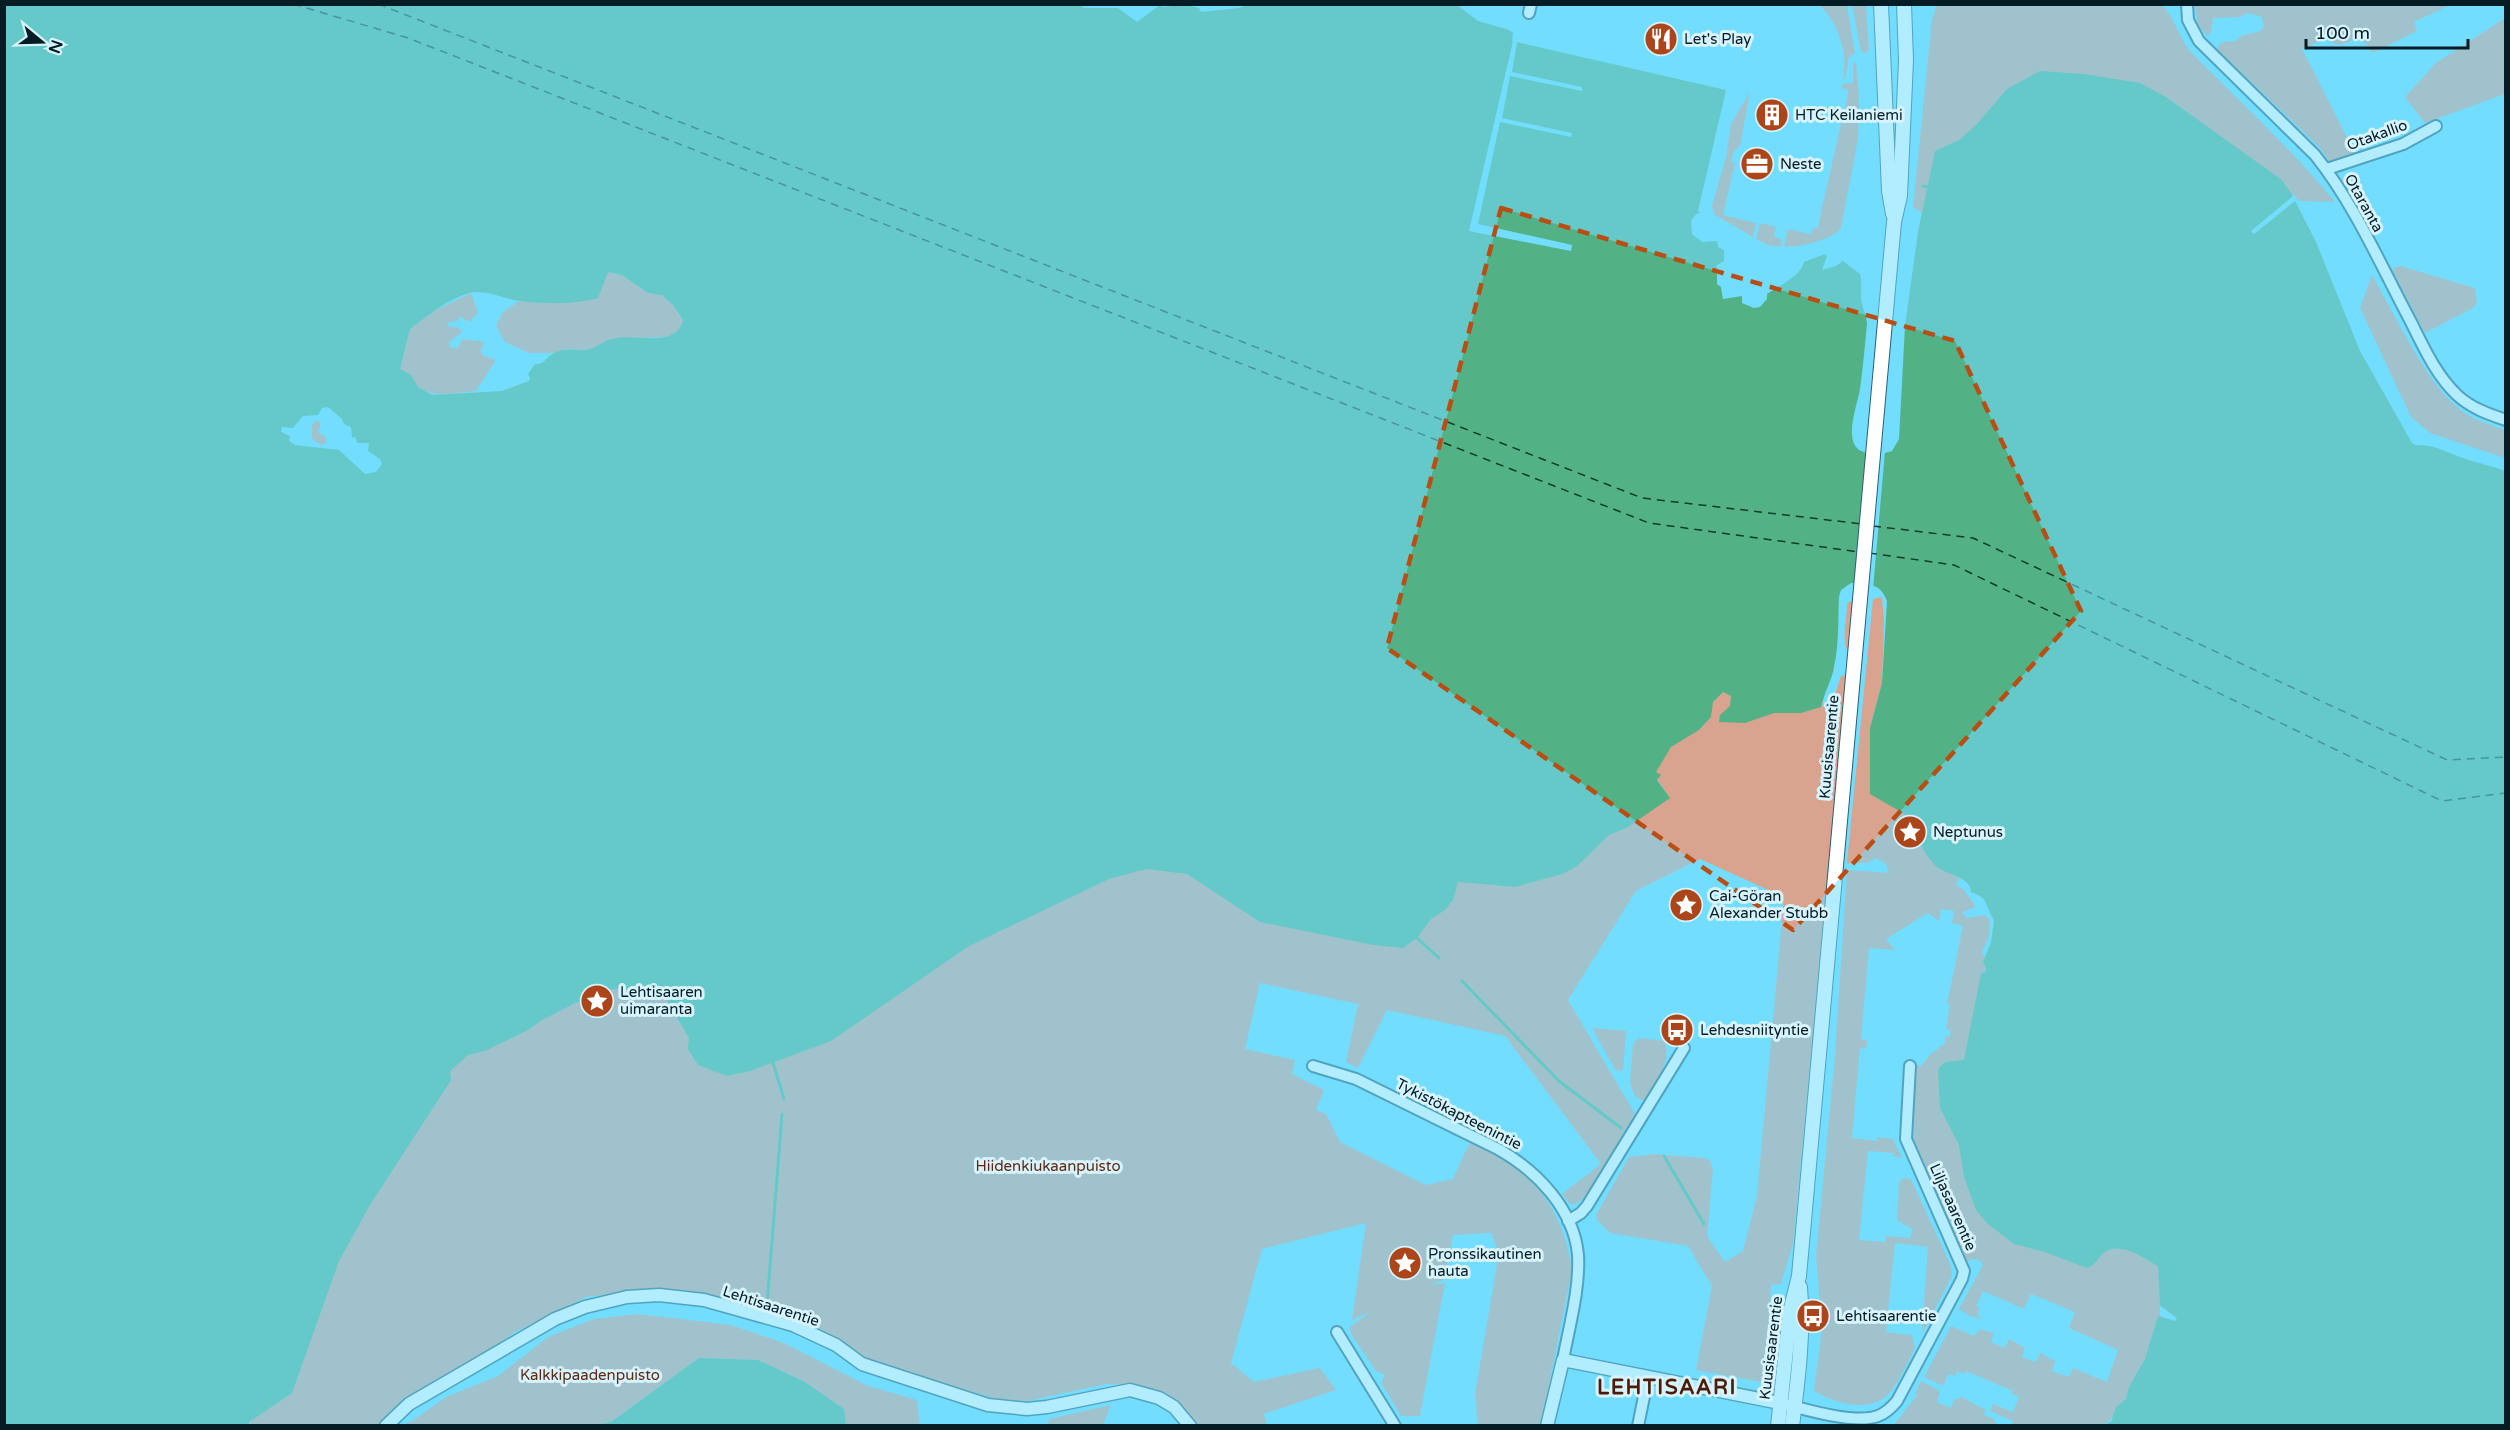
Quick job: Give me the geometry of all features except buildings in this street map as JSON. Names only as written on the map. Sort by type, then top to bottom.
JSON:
[{"type":"main road","name":"Kuusisaarentie","points":[[1881,4],[1889,191],[1894,222]]},
{"type":"main road","name":"Kuusisaarentie","points":[[1778,1425],[1790,1312],[1799,1275],[1873,445],[1894,222],[1900,195],[1906,60],[1904,4]]},
{"type":"main road","name":"Kuusisaarentie","points":[[1792,1425],[1802,1313],[1799,1275]]},
{"type":"street","name":"Otaranta","points":[[2187,4],[2188,20],[2199,41],[2327,169],[2349,204],[2440,377],[2466,402],[2505,420]]},
{"type":"street","name":"Otakallio","points":[[2327,169],[2403,144],[2436,126]]},
{"type":"street","points":[[1547,1425],[1563,1360],[1578,1276],[1576,1243],[1568,1221],[1587,1206],[1684,1048]]},
{"type":"street","name":"Tykistökapteenintie","points":[[1313,1066],[1356,1079],[1519,1161],[1550,1192],[1568,1221]]},
{"type":"street","name":"Liljasaarentie","points":[[1780,1403],[1866,1419],[1879,1416],[1888,1410],[1897,1401],[1962,1279],[1964,1271],[1906,1139],[1910,1066]]},
{"type":"street","name":"Lehtisaarentie","points":[[386,1425],[409,1404],[555,1318],[585,1307],[627,1297],[659,1295],[704,1300],[793,1325],[836,1345],[862,1364],[988,1405],[1027,1409],[1047,1407],[1130,1390],[1159,1398],[1174,1407],[1190,1425]]},
{"type":"street","points":[[1337,1332],[1395,1425]]},
{"type":"street","points":[[1563,1360],[1780,1403]]},
{"type":"street","points":[[1638,1425],[1648,1377]]},
{"type":"highlighted area","points":[[1501,208],[1955,341],[2081,611],[1793,930],[1387,648]]},
{"type":"green space","points":[[2158,4],[2167,11],[2191,52],[2283,144],[2335,202],[2299,201],[2226,141],[2166,97],[2153,99],[1918,232],[1922,212],[1913,208],[1932,19],[1937,5]]},
{"type":"green space","points":[[1820,5],[1847,6],[1855,53],[1849,57],[1845,79],[1843,79],[1844,59],[1841,39],[1832,21]]},
{"type":"green space","points":[[1852,5],[1866,5],[1869,49],[1865,54],[1861,51]]},
{"type":"green space","points":[[2195,5],[2450,5],[2414,22],[2417,31],[2373,53],[2360,37],[2341,45],[2333,44],[2331,39],[2325,37],[2308,48],[2301,47],[2356,155],[2331,164],[2320,148],[2218,50],[2222,42],[2236,41],[2243,35],[2258,32],[2264,27],[2262,17],[2248,13],[2240,17],[2213,18],[2211,32],[2207,36],[2198,25]]},
{"type":"green space","points":[[2505,18],[2505,94],[2425,123],[2405,97],[2436,63]]},
{"type":"green space","points":[[1856,61],[1859,96],[1858,139],[1841,228],[1831,236],[1815,242],[1784,246],[1788,229],[1811,234],[1813,228],[1818,228],[1823,201],[1826,201],[1824,199],[1848,94],[1848,89],[1841,88],[1843,84],[1853,83],[1853,64]]},
{"type":"green space","points":[[1750,92],[1740,146],[1734,151],[1731,162],[1735,163],[1723,215],[1756,223],[1753,237],[1715,215],[1712,206],[1726,157],[1731,124]]},
{"type":"green space","points":[[1760,223],[1776,227],[1774,237],[1782,239],[1780,247],[1768,245],[1756,239]]},
{"type":"green space","points":[[2400,266],[2475,288],[2477,303],[2473,308],[2425,333],[2393,272],[2394,268]]},
{"type":"green space","points":[[607,272],[622,275],[648,293],[662,295],[673,305],[683,320],[677,333],[665,337],[612,339],[601,346],[585,350],[566,349],[553,353],[529,353],[505,342],[496,326],[502,313],[519,301],[546,303]]},
{"type":"green space","points":[[2372,275],[2421,363],[2444,394],[2467,414],[2505,430],[2505,458],[2430,433],[2411,417],[2360,308]]},
{"type":"green space","points":[[471,293],[478,312],[470,322],[460,317],[457,321],[447,323],[448,326],[459,328],[462,332],[449,342],[450,347],[458,348],[462,339],[485,342],[481,349],[482,355],[496,360],[476,391],[447,394],[426,391],[417,386],[408,374],[400,369],[410,329],[432,312]]},
{"type":"green space","points":[[318,420],[321,424],[318,432],[326,437],[325,444],[321,445],[312,439],[312,424]]},
{"type":"green space","points":[[1882,597],[1884,622],[1882,683],[1870,728],[1889,767],[1965,881],[1959,878],[1956,885],[1964,890],[1976,907],[1962,912],[1967,918],[1985,915],[1990,920],[1989,936],[1982,953],[1985,956],[1983,962],[1986,967],[1977,997],[2168,1251],[2177,1318],[2160,1306],[2160,1316],[2171,1320],[2126,1399],[2104,1425],[2011,1425],[2013,1421],[1990,1411],[1993,1404],[2013,1412],[2019,1397],[2012,1394],[2013,1391],[1966,1371],[1964,1374],[1957,1371],[1955,1376],[1948,1374],[1943,1386],[1924,1377],[1951,1326],[1974,1336],[1980,1329],[1994,1333],[1991,1342],[2005,1348],[2009,1339],[2025,1348],[2022,1357],[2036,1362],[2040,1353],[2055,1361],[2052,1371],[2069,1377],[2073,1368],[2107,1382],[2118,1350],[2069,1328],[2075,1312],[2031,1294],[2024,1309],[1983,1291],[1976,1306],[1980,1307],[1977,1315],[1983,1318],[1972,1317],[1959,1309],[1983,1265],[1979,1260],[1973,1259],[1963,1263],[1914,1140],[1914,1062],[1920,1067],[1945,1043],[1945,1036],[1949,1037],[1951,1031],[1946,1028],[1950,1005],[1947,1004],[1963,926],[1952,923],[1954,911],[1941,909],[1939,921],[1928,913],[1886,939],[1895,950],[1869,948],[1861,1039],[1867,1040],[1866,1049],[1860,1048],[1852,1138],[1877,1141],[1878,1137],[1893,1139],[1902,1158],[1893,1156],[1893,1153],[1868,1151],[1859,1240],[1885,1242],[1886,1236],[1910,1238],[1913,1229],[1899,1222],[1897,1218],[1899,1183],[1903,1178],[1911,1179],[1951,1266],[1952,1276],[1923,1332],[1928,1247],[1895,1243],[1886,1332],[1912,1335],[1915,1348],[1901,1375],[1884,1398],[1865,1405],[1833,1400],[1814,1391],[1822,1328],[1816,1256],[1835,1055],[1847,870],[1889,873],[1886,864],[1876,858],[1867,863],[1847,863],[1873,599]]},
{"type":"green space","points":[[1853,601],[1849,651],[1845,642],[1847,603]]},
{"type":"green space","name":"Hiidenkiukaanpuisto","points":[[1830,666],[1834,670],[1825,691],[1822,707],[1832,704],[1841,676],[1847,675],[1793,1244],[1781,1284],[1771,1285],[1766,1375],[1761,1382],[1696,1370],[1712,1286],[1688,1246],[1610,1233],[1597,1220],[1596,1215],[1629,1157],[1655,1154],[1704,1158],[1710,1161],[1713,1169],[1707,1236],[1725,1262],[1743,1251],[1757,1196],[1784,897],[1700,859],[1636,891],[1568,1000],[1635,1114],[1585,1197],[1574,1205],[1569,1203],[1562,1194],[1601,1164],[1505,1036],[1387,1010],[1358,1068],[1346,1062],[1358,1004],[1260,983],[1245,1049],[1295,1060],[1292,1074],[1324,1090],[1316,1110],[1326,1114],[1340,1142],[1426,1185],[1453,1179],[1470,1142],[1510,1163],[1526,1176],[1551,1208],[1561,1226],[1572,1270],[1541,1425],[1478,1425],[1475,1394],[1499,1253],[1491,1233],[1453,1235],[1445,1279],[1431,1285],[1445,1283],[1420,1416],[1401,1416],[1381,1383],[1385,1375],[1376,1371],[1351,1334],[1350,1327],[1370,1312],[1352,1320],[1366,1223],[1262,1249],[1231,1363],[1254,1382],[1320,1368],[1336,1390],[1264,1414],[1267,1425],[1195,1425],[1169,1396],[1140,1385],[1107,1384],[1027,1401],[1000,1400],[864,1359],[806,1324],[741,1302],[653,1289],[586,1297],[515,1332],[383,1425],[249,1425],[418,1079],[575,1003],[613,989],[662,992],[1105,867],[1454,861],[1669,797],[1657,779],[1656,772],[1662,760],[1677,741],[1702,727],[1707,721],[1712,701],[1723,692]]},
{"type":"green space","points":[[1592,1028],[1626,1031],[1623,1070],[1616,1071]]},
{"type":"green space","points":[[1639,1038],[1665,1041],[1666,1050],[1664,1066],[1658,1080],[1644,1101],[1635,1097],[1630,1083],[1633,1044]]},
{"type":"green space","name":"Kalkkipaadenpuisto","points":[[638,1314],[731,1325],[784,1343],[868,1386],[917,1400],[920,1425],[846,1425],[844,1409],[805,1382],[758,1360],[699,1358],[611,1422],[597,1425],[400,1426],[412,1421],[446,1397],[498,1376],[548,1337],[594,1319]]},
{"type":"green space","points":[[1921,1381],[1940,1391],[1937,1402],[1951,1408],[1954,1400],[1962,1397],[1986,1410],[1984,1415],[1995,1419],[1994,1422],[1998,1425],[1894,1425],[1917,1395],[1915,1393]]},
{"type":"green space","points":[[1111,1405],[1103,1425],[1048,1425],[1049,1419]]},
{"type":"shaded area","points":[[1077,4],[1084,8],[1118,8],[1137,22],[1160,5],[1163,7],[1185,5],[1199,8],[1201,12],[1252,4],[1457,5],[1478,21],[1509,30],[1513,33],[1512,41],[1726,90],[1698,211],[1700,213],[1696,214],[1691,221],[1692,234],[1702,242],[1717,241],[1718,247],[1724,250],[1724,261],[1717,265],[1717,284],[1721,287],[1723,299],[1742,296],[1742,303],[1754,308],[1760,307],[1767,299],[1767,294],[1799,272],[1804,262],[1825,254],[1827,256],[1822,270],[1836,266],[1843,261],[1860,274],[1861,299],[1867,324],[1852,437],[1860,450],[1869,453],[1892,451],[1899,439],[1905,326],[1918,232],[1935,151],[1959,140],[1977,124],[2007,89],[2040,71],[2084,74],[2140,83],[2166,97],[2282,180],[2316,242],[2360,351],[2412,443],[2436,448],[2505,471],[2505,1425],[2104,1425],[2111,1422],[2116,1407],[2126,1399],[2129,1387],[2145,1359],[2158,1316],[2175,1321],[2177,1318],[2160,1305],[2158,1266],[2139,1255],[2125,1249],[2111,1249],[2087,1268],[2045,1252],[2014,1244],[1988,1224],[1976,1210],[1964,1177],[1959,1145],[1940,1108],[1938,1069],[1945,1062],[1964,1060],[1981,973],[1985,972],[1986,968],[1983,962],[1991,942],[1994,920],[1984,900],[1971,892],[1966,882],[1938,868],[1930,859],[1923,849],[1915,820],[1870,794],[1870,728],[1882,683],[1887,601],[1877,587],[1851,583],[1841,590],[1839,597],[1836,658],[1821,707],[1801,713],[1774,713],[1745,723],[1719,722],[1720,715],[1730,706],[1731,696],[1723,692],[1713,702],[1711,717],[1699,730],[1671,747],[1656,772],[1661,775],[1657,780],[1670,798],[1628,827],[1609,835],[1576,867],[1562,874],[1515,887],[1458,882],[1453,900],[1445,910],[1431,919],[1417,938],[1403,948],[1373,945],[1260,922],[1187,874],[1146,869],[1109,879],[969,946],[831,1041],[750,1071],[727,1076],[698,1065],[688,1049],[689,1038],[662,992],[613,989],[575,1003],[485,1051],[468,1055],[450,1071],[451,1080],[370,1205],[339,1261],[292,1393],[249,1422],[249,1425],[5,1426],[5,5]],"holes":[[[608,272],[622,275],[648,293],[662,295],[673,305],[683,320],[679,329],[672,335],[663,337],[621,337],[586,350],[558,351],[543,362],[535,364],[528,374],[529,381],[502,391],[432,395],[418,387],[411,375],[400,369],[410,329],[453,299],[475,292],[540,303],[589,300],[598,298]],[[328,407],[342,419],[344,424],[351,427],[352,437],[356,438],[357,443],[369,443],[368,451],[380,459],[382,464],[376,472],[365,474],[339,450],[295,445],[289,441],[290,436],[281,432],[282,427],[293,428],[303,416],[318,415],[322,408]]]},
{"type":"shaded area","points":[[699,1358],[758,1360],[805,1382],[844,1409],[846,1425],[597,1425],[611,1422]]},
{"type":"pier","points":[[1513,41],[1517,42],[1512,72],[1582,87],[1582,91],[1510,76],[1502,118],[1572,133],[1571,137],[1500,122],[1478,224],[1572,245],[1571,251],[1469,231]]},
{"type":"pier","points":[[2293,196],[2295,201],[2254,234],[2251,231]]},
{"type":"pier","points":[[1866,449],[1885,451],[1873,589],[1854,586]]},
{"type":"waterway","points":[[1923,186],[1927,187]]},
{"type":"waterway","points":[[1417,938],[1439,958]]},
{"type":"waterway","points":[[1462,981],[1559,1081],[1621,1128]]},
{"type":"waterway","points":[[773,1063],[784,1099]]},
{"type":"waterway","points":[[767,1305],[782,1114]]},
{"type":"waterway","points":[[1664,1156],[1704,1224]]},
{"type":"ferry route","points":[[293,4],[408,38],[1649,523],[1859,552]]},
{"type":"ferry route","points":[[378,4],[1642,498],[1862,524]]},
{"type":"ferry route","points":[[1873,526],[1973,538],[2447,760],[2506,757]]},
{"type":"ferry route","points":[[1869,553],[1954,565],[2442,801],[2506,793]]},
{"type":"place","name":"Let's Play","points":[[1661,39]]},
{"type":"place","name":"HTC Keilaniemi","points":[[1772,115]]},
{"type":"place","name":"Neste","points":[[1757,164]]},
{"type":"place","name":"Neptunus","points":[[1910,832]]},
{"type":"place","name":"Cai-Göran Alexander Stubb","points":[[1686,905]]},
{"type":"place","name":"Lehtisaaren uimaranta","points":[[597,1001]]},
{"type":"place","name":"Lehdesniityntie","points":[[1677,1030]]},
{"type":"place","name":"Pronssikautinen hauta","points":[[1405,1263]]},
{"type":"place","name":"Lehtisaarentie","points":[[1813,1316]]},
{"type":"district","name":"LEHTISAARI","points":[[1667,1387]]}]
